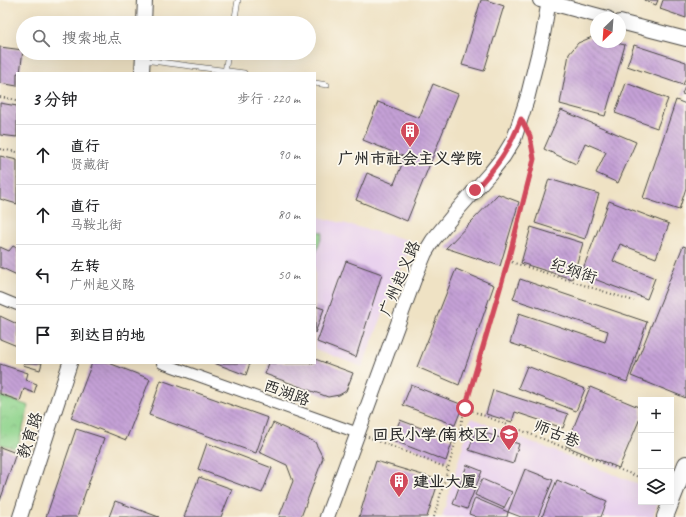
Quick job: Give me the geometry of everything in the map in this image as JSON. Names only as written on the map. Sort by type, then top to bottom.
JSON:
[{"type":"main road","points":[[144,16],[145,0]]},
{"type":"main road","points":[[546,1],[590,13]]},
{"type":"main road","name":"广州起义路","points":[[327,517],[425,253],[446,224],[503,157],[514,139],[521,119],[543,35],[546,1]]},
{"type":"main road","points":[[626,24],[686,39]]},
{"type":"main road","name":"教育路","points":[[20,517],[70,364]]},
{"type":"main road","points":[[665,517],[686,464]]},
{"type":"street","points":[[0,298],[16,305]]},
{"type":"street","name":"西湖路","points":[[165,364],[358,433]]},
{"type":"lane","points":[[235,16],[238,0]]},
{"type":"lane","points":[[143,62],[225,72],[227,60]]},
{"type":"lane","points":[[316,83],[327,85]]},
{"type":"path","points":[[0,97],[16,100]]},
{"type":"path","points":[[434,517],[508,261],[534,159],[530,136],[521,119]]},
{"type":"path","points":[[0,149],[16,152]]},
{"type":"path","name":"纪纲街","points":[[508,261],[634,301]]},
{"type":"path","name":"师古巷","points":[[465,408],[638,477]]},
{"type":"path","points":[[358,433],[447,468]]},
{"type":"shaded area","points":[[316,216],[412,241],[362,367],[316,349]]},
{"type":"shaded area","name":"回民小学(南校区)","points":[[471,418],[638,484],[638,505],[657,505],[653,517],[442,517]]},
{"type":"green space","points":[[316,230],[323,233],[316,253]]},
{"type":"green space","points":[[0,396],[29,406],[17,449],[0,444]]},
{"type":"building","points":[[481,0],[486,0],[504,6],[484,71],[462,65]]},
{"type":"building","points":[[644,0],[658,0],[656,5]]},
{"type":"building","points":[[663,0],[686,0],[686,18],[660,9]]},
{"type":"building","points":[[590,38],[590,48],[624,48],[605,116],[560,104],[569,54],[578,43]]},
{"type":"building","points":[[634,45],[686,62],[686,77],[683,85],[627,66]]},
{"type":"building","points":[[0,47],[16,49],[16,60],[22,60],[20,72],[16,72],[16,86],[0,83]]},
{"type":"building","points":[[626,83],[668,99],[657,128],[615,113]]},
{"type":"building","name":"广州市社会主义学院","points":[[433,84],[458,94],[407,221],[356,200],[367,173],[394,184],[405,157],[363,140],[378,102],[419,118]]},
{"type":"building","points":[[686,84],[686,95],[682,94]]},
{"type":"building","points":[[676,100],[686,104],[686,188],[679,210],[643,198]]},
{"type":"building","points":[[0,103],[16,106],[16,137],[0,135]]},
{"type":"building","points":[[561,110],[636,142],[618,183],[596,173],[606,152],[585,143],[576,164],[544,149]]},
{"type":"building","points":[[0,156],[16,160],[16,204],[0,199]]},
{"type":"building","points":[[549,179],[599,194],[585,239],[535,223]]},
{"type":"building","points":[[498,194],[519,202],[500,266],[446,248]]},
{"type":"building","points":[[609,201],[669,224],[656,258],[620,244],[613,261],[655,278],[647,299],[581,274]]},
{"type":"building","points":[[531,227],[583,243],[572,279],[521,263]]},
{"type":"building","points":[[13,246],[16,248],[16,275],[0,267],[0,247],[9,251]]},
{"type":"building","points":[[683,246],[686,247],[686,398],[631,376]]},
{"type":"building","points":[[346,261],[382,274],[356,357],[317,342]]},
{"type":"building","points":[[456,269],[494,285],[459,385],[417,367]]},
{"type":"building","points":[[520,279],[647,322],[627,382],[510,343],[519,313],[605,342],[608,331],[513,299]]},
{"type":"building","points":[[316,306],[324,309],[316,330]]},
{"type":"building","points":[[0,316],[16,324],[16,346],[0,339]]},
{"type":"building","points":[[316,359],[353,373],[346,391],[339,395],[328,397],[265,374],[269,364],[316,364]]},
{"type":"building","points":[[0,364],[28,373],[26,380],[37,384],[34,393],[24,389],[20,401],[0,394]]},
{"type":"building","points":[[24,364],[42,364],[40,370]]},
{"type":"building","points":[[92,364],[112,364],[150,379],[126,440],[71,418]]},
{"type":"building","points":[[217,364],[250,364],[246,375]]},
{"type":"building","points":[[527,366],[585,389],[576,411],[518,388]]},
{"type":"building","points":[[161,380],[268,418],[256,453],[149,415]]},
{"type":"building","points":[[411,385],[463,405],[455,425],[403,405]]},
{"type":"building","points":[[590,387],[638,407],[638,423],[619,468],[566,446]]},
{"type":"building","points":[[493,390],[568,414],[563,428],[515,412],[512,422],[486,414]]},
{"type":"building","points":[[400,420],[453,440],[446,461],[392,440]]},
{"type":"building","points":[[273,423],[315,442],[323,458],[301,517],[279,517],[293,481],[287,465],[259,452]]},
{"type":"building","points":[[76,429],[104,438],[77,517],[46,517]]},
{"type":"building","points":[[476,430],[519,444],[513,464],[469,450]]},
{"type":"building","points":[[207,443],[272,468],[262,493],[198,469]]},
{"type":"building","points":[[0,447],[16,453],[0,501]]},
{"type":"building","name":"建业大厦","points":[[376,461],[439,480],[427,517],[359,517]]},
{"type":"building","points":[[467,465],[482,471],[467,509],[453,504]]},
{"type":"building","points":[[525,469],[553,480],[538,517],[521,517],[508,512]]},
{"type":"building","points":[[199,477],[232,489],[221,517],[184,517]]},
{"type":"building","points":[[482,479],[512,492],[504,508],[475,495]]},
{"type":"building","points":[[557,480],[607,501],[601,517],[542,517]]},
{"type":"building","points":[[475,498],[508,512],[507,517],[477,517],[469,514]]},
{"type":"building","points":[[115,501],[159,517],[109,517]]},
{"type":"place","name":"广州市社会主义学院","points":[[410,148]]},
{"type":"place","name":"回民小学(南校区)","points":[[509,451]]},
{"type":"place","name":"建业大厦","points":[[399,498]]},
{"type":"route","points":[[465,408],[508,261],[534,159],[530,136],[521,119],[514,139],[503,157],[475,190]]}]
